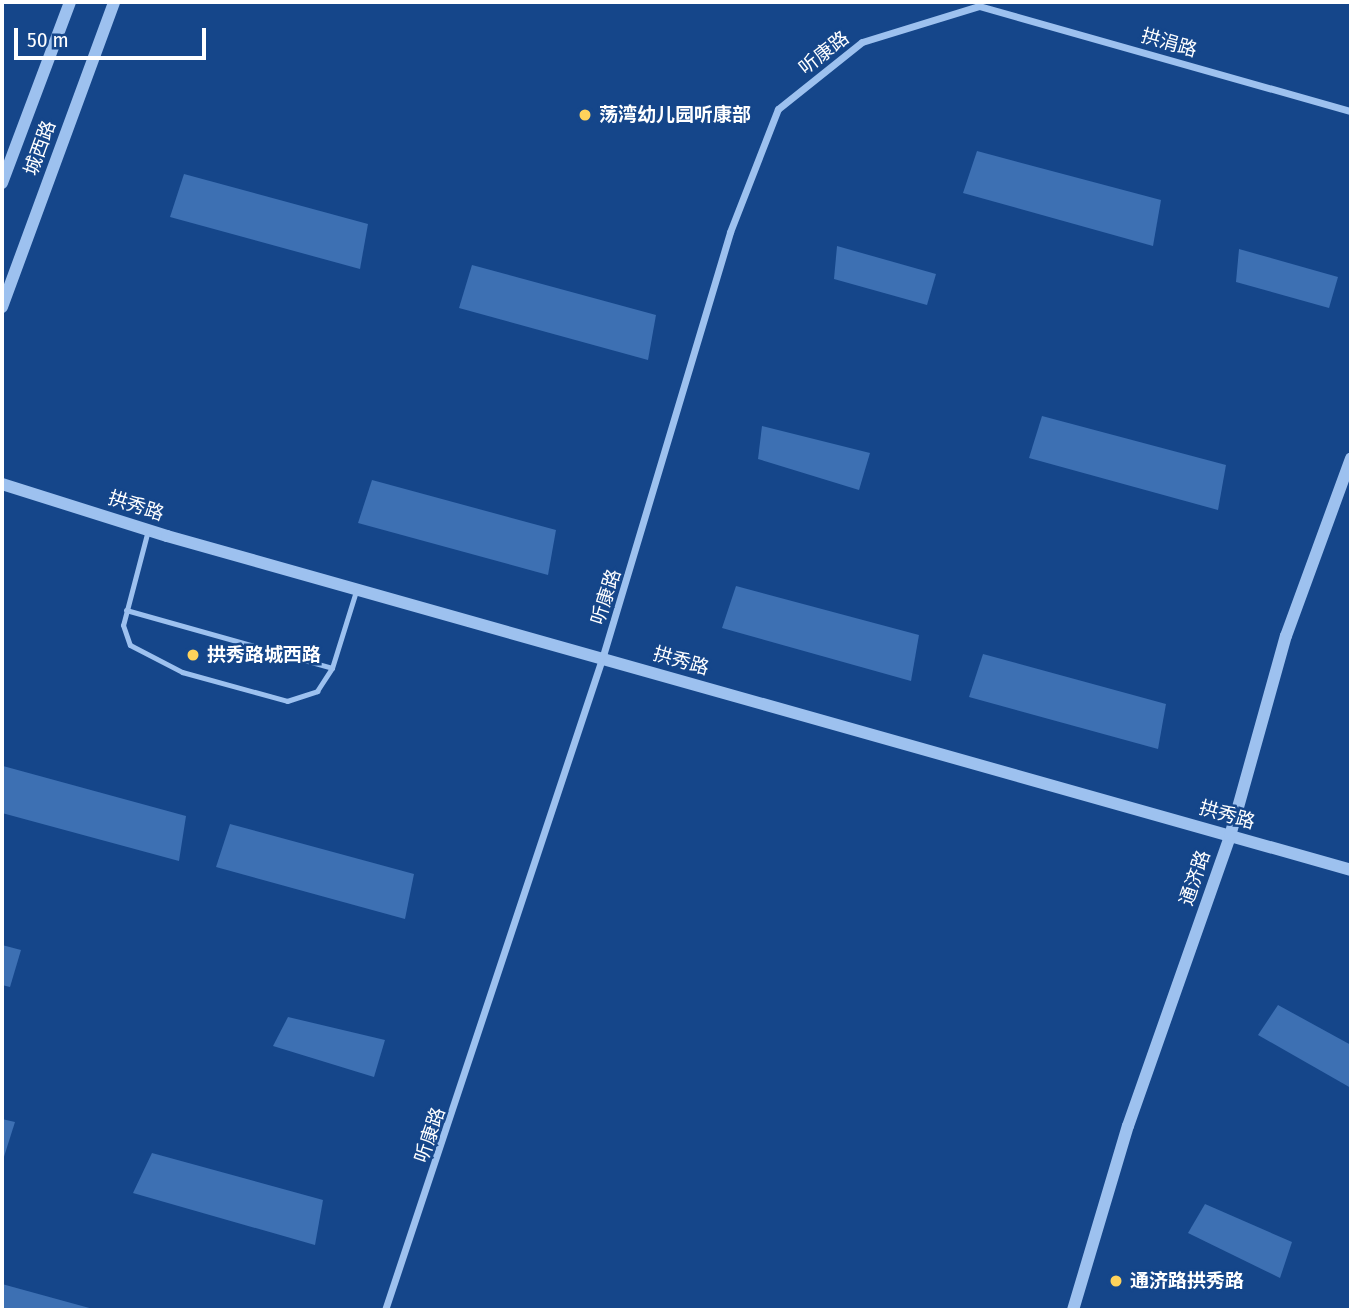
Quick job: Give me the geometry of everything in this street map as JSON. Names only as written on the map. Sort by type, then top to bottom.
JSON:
[{"type":"street","name":"城西路","points":[[2,183],[70,2]]},
{"type":"street","name":"城西路","points":[[2,307],[114,2]]},
{"type":"street","name":"拱涓路","points":[[979,6],[1351,111]]},
{"type":"street","name":"听康路","points":[[385,1310],[467,1075],[602,659],[730,232],[778,109],[862,42],[979,6]]},
{"type":"street","name":"通济路","points":[[1073,1310],[1128,1126],[1230,836],[1286,636],[1351,458]]},
{"type":"street","name":"拱秀路","points":[[2,484],[148,530],[1351,870]]},
{"type":"lane","points":[[148,530],[123,625],[130,645],[182,672],[287,701],[317,691],[332,668],[356,589]]},
{"type":"lane","points":[[125,610],[332,668]]},
{"type":"building","points":[[977,151],[1161,200],[1153,246],[963,193]]},
{"type":"building","points":[[184,174],[368,224],[360,269],[170,217]]},
{"type":"building","points":[[837,246],[936,274],[927,305],[834,279]]},
{"type":"building","points":[[1239,249],[1338,277],[1329,308],[1236,282]]},
{"type":"building","points":[[472,265],[656,315],[648,360],[459,308]]},
{"type":"building","points":[[1042,416],[1226,465],[1218,510],[1029,458]]},
{"type":"building","points":[[762,426],[870,453],[859,490],[758,459]]},
{"type":"building","points":[[372,480],[556,530],[548,575],[358,523]]},
{"type":"building","points":[[736,586],[919,635],[911,681],[722,628]]},
{"type":"building","points":[[983,654],[1166,704],[1158,749],[969,697]]},
{"type":"building","points":[[3,766],[186,816],[179,861],[2,813]]},
{"type":"building","points":[[230,824],[414,874],[405,919],[216,867]]},
{"type":"building","points":[[2,945],[21,950],[10,987],[2,985]]},
{"type":"building","points":[[1278,1005],[1351,1045],[1351,1088],[1258,1035]]},
{"type":"building","points":[[288,1017],[385,1040],[374,1077],[273,1046]]},
{"type":"building","points":[[2,1119],[15,1122],[2,1163]]},
{"type":"building","points":[[152,1153],[323,1200],[315,1245],[133,1193]]},
{"type":"building","points":[[1205,1204],[1292,1242],[1280,1278],[1188,1233]]},
{"type":"building","points":[[2,1284],[93,1309],[93,1310],[2,1310]]},
{"type":"place","name":"荡湾幼儿园听康部","points":[[585,115]]},
{"type":"place","name":"拱秀路城西路","points":[[193,655]]},
{"type":"place","name":"通济路拱秀路","points":[[1116,1281]]}]
